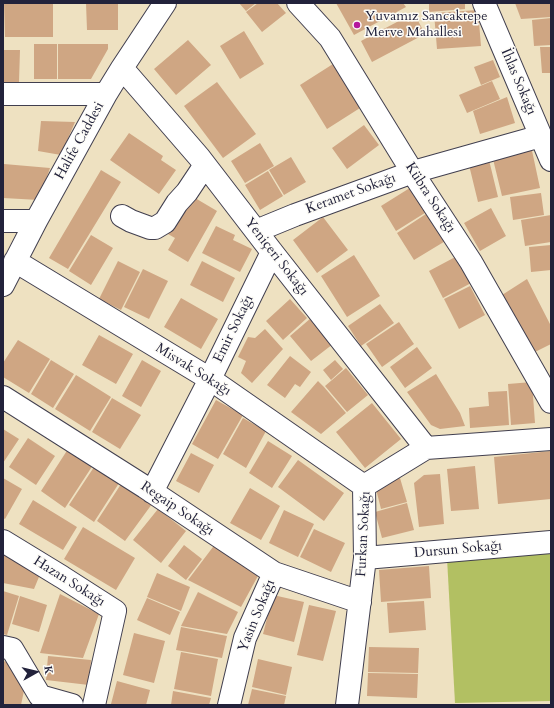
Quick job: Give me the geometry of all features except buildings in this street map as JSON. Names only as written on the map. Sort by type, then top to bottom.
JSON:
[{"type":"street","name":"Halife Caddesi","points":[[3,285],[36,221],[106,94],[165,3]]},
{"type":"street","name":"Kübra Sokağı","points":[[298,3],[330,38],[471,262],[551,402]]},
{"type":"street","name":"İhlas Sokağı","points":[[484,3],[551,160]]},
{"type":"street","name":"Yeniçeri Sokağı","points":[[122,68],[205,165],[426,448]]},
{"type":"street","points":[[3,94],[106,94]]},
{"type":"street","name":"Keramet Sokağı","points":[[256,231],[295,215],[413,172],[541,136]]},
{"type":"street","points":[[122,216],[150,228],[155,228],[165,222],[205,165]]},
{"type":"street","points":[[3,221],[36,221]]},
{"type":"street","name":"Emir Sokağı","points":[[152,492],[210,379],[272,252]]},
{"type":"street","name":"Misvak Sokağı","points":[[16,261],[210,379],[364,486]]},
{"type":"street","name":"Regaip Sokağı","points":[[3,397],[152,492],[274,573],[360,602]]},
{"type":"street","name":"Furkan Sokağı","points":[[347,705],[365,558],[364,486],[426,448],[551,439]]},
{"type":"street","name":"Hazan Sokağı","points":[[3,541],[115,611],[94,705]]},
{"type":"street","name":"Dursun Sokağı","points":[[365,558],[551,542]]},
{"type":"street","name":"Yasin Sokağı","points":[[229,705],[245,638],[274,573]]},
{"type":"street","points":[[3,647],[12,649],[40,696],[72,705]]},
{"type":"green space","points":[[551,550],[551,701],[455,703],[447,558]]},
{"type":"place","name":"Yuvamız Sancaktepe Merve Mahallesi","points":[[357,25]]}]
